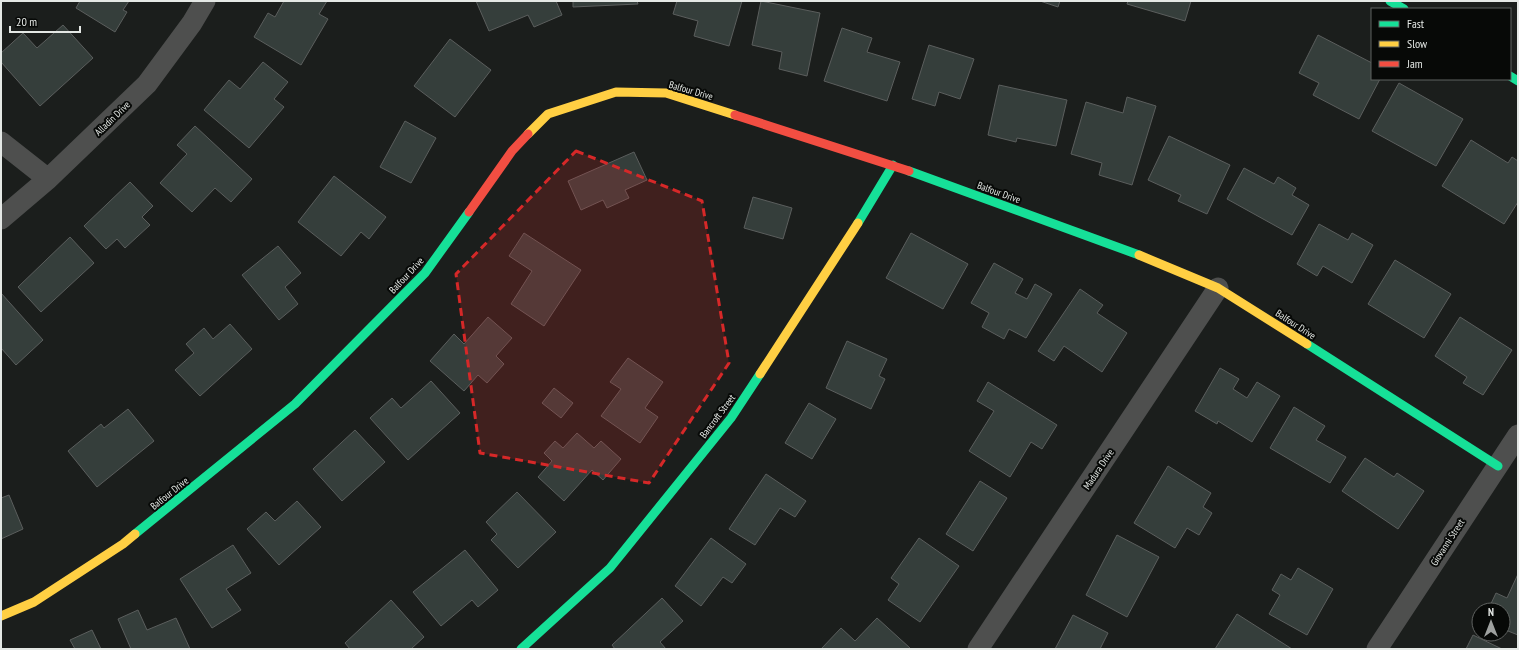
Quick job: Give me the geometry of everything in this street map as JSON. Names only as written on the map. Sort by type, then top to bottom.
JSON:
[{"type":"street","name":"Alladin Drive","points":[[1,219],[48,179],[147,84],[192,23],[205,1]]},
{"type":"street","points":[[1390,1],[1402,8]]},
{"type":"street","name":"Balfour Drive","points":[[1,616],[34,602],[123,544],[296,404],[425,273],[512,151],[548,114],[616,92],[666,93],[893,164],[1158,262],[1218,288],[1498,466]]},
{"type":"street","points":[[1,142],[48,179]]},
{"type":"street","name":"Bancroft Street","points":[[521,649],[610,568],[731,418],[839,254],[893,164]]},
{"type":"street","name":"Madura Drive","points":[[978,649],[1218,288]]},
{"type":"street","name":"Giovanni Street","points":[[1377,649],[1518,435]]},
{"type":"highlighted area","points":[[576,151],[702,201],[729,363],[649,483],[480,453],[456,274]]},
{"type":"building","points":[[80,1],[129,1],[123,10],[127,12],[115,32],[76,8]]},
{"type":"building","points":[[284,1],[327,1],[319,14],[328,19],[301,65],[254,37],[268,13],[275,17]]},
{"type":"building","points":[[476,1],[556,1],[562,15],[534,27],[528,15],[489,31]]},
{"type":"building","points":[[573,1],[637,1],[638,4],[573,7]]},
{"type":"building","points":[[677,1],[742,1],[729,46],[694,36],[698,21],[673,14]]},
{"type":"building","points":[[761,1],[820,13],[807,76],[779,69],[782,52],[752,45]]},
{"type":"building","points":[[1040,1],[1060,1],[1058,7]]},
{"type":"building","points":[[1128,1],[1191,1],[1185,21],[1127,4]]},
{"type":"building","points":[[63,25],[93,58],[40,106],[1,62],[1,53],[23,33],[37,48]]},
{"type":"building","points":[[842,28],[872,38],[867,52],[900,62],[887,101],[824,81]]},
{"type":"building","points":[[1318,35],[1371,62],[1371,80],[1379,80],[1359,119],[1313,95],[1319,83],[1299,73]]},
{"type":"building","points":[[450,39],[491,70],[455,117],[414,86]]},
{"type":"building","points":[[929,45],[974,59],[960,99],[939,92],[935,106],[912,99]]},
{"type":"building","points":[[263,62],[288,82],[274,99],[284,107],[249,148],[204,110],[229,80],[240,89]]},
{"type":"building","points":[[1399,83],[1463,119],[1436,166],[1372,131]]},
{"type":"building","points":[[999,85],[1067,100],[1056,146],[1017,138],[1016,142],[988,135]]},
{"type":"building","points":[[1127,97],[1156,106],[1132,185],[1099,175],[1102,163],[1071,154],[1086,102],[1123,113]]},
{"type":"building","points":[[405,121],[436,138],[411,183],[380,167]]},
{"type":"building","points":[[195,126],[252,179],[231,202],[215,188],[192,212],[160,183],[187,154],[177,145]]},
{"type":"building","points":[[1169,136],[1230,165],[1207,214],[1178,201],[1181,195],[1148,180]]},
{"type":"building","points":[[1471,140],[1508,163],[1512,157],[1518,161],[1518,202],[1504,224],[1442,186]]},
{"type":"building","points":[[634,152],[647,180],[625,190],[629,198],[607,208],[603,200],[581,210],[568,181]]},
{"type":"building","points":[[1244,168],[1274,184],[1278,177],[1296,188],[1292,195],[1309,205],[1292,235],[1227,199]]},
{"type":"building","points":[[334,176],[386,217],[369,239],[361,232],[341,256],[298,222]]},
{"type":"building","points":[[130,182],[153,206],[142,217],[150,225],[125,248],[117,239],[106,249],[84,226]]},
{"type":"building","points":[[753,197],[792,208],[783,239],[744,228]]},
{"type":"building","points":[[1319,224],[1348,240],[1352,233],[1373,245],[1352,283],[1323,266],[1317,276],[1297,264]]},
{"type":"building","points":[[524,233],[581,270],[544,326],[511,304],[532,271],[509,256]]},
{"type":"building","points":[[911,233],[968,264],[943,309],[886,278]]},
{"type":"building","points":[[70,237],[94,263],[41,312],[18,287]]},
{"type":"building","points":[[278,246],[301,273],[285,287],[298,304],[279,320],[242,275]]},
{"type":"building","points":[[1395,260],[1451,294],[1424,338],[1368,304]]},
{"type":"building","points":[[994,263],[1023,279],[1015,293],[1027,299],[1035,284],[1052,294],[1026,338],[1009,329],[1004,339],[982,327],[989,313],[971,303]]},
{"type":"building","points":[[1080,289],[1103,305],[1097,313],[1127,333],[1102,372],[1064,346],[1054,361],[1038,351]]},
{"type":"building","points":[[1,293],[43,340],[16,365],[1,348]]},
{"type":"building","points":[[488,317],[512,338],[496,356],[504,364],[487,383],[478,375],[464,391],[430,361],[454,334],[464,344]]},
{"type":"building","points":[[1460,317],[1512,350],[1483,395],[1463,383],[1467,377],[1435,356]]},
{"type":"building","points":[[230,324],[252,349],[200,396],[175,370],[194,353],[186,344],[204,328],[213,339]]},
{"type":"building","points":[[847,341],[887,359],[879,376],[885,379],[871,409],[826,388]]},
{"type":"building","points":[[628,358],[663,382],[645,408],[658,417],[640,443],[601,416],[621,389],[610,382]]},
{"type":"building","points":[[1220,368],[1239,379],[1233,389],[1247,398],[1257,382],[1280,396],[1252,442],[1218,421],[1217,424],[1195,411]]},
{"type":"building","points":[[431,381],[460,413],[408,460],[370,418],[392,398],[401,408]]},
{"type":"building","points":[[988,382],[1057,425],[1042,449],[1031,442],[1010,477],[969,451],[994,411],[977,401]]},
{"type":"building","points":[[554,388],[573,403],[561,418],[542,403]]},
{"type":"building","points":[[809,403],[836,419],[812,459],[785,443]]},
{"type":"building","points":[[1294,407],[1325,426],[1316,440],[1346,457],[1330,483],[1270,448]]},
{"type":"building","points":[[128,409],[154,441],[97,487],[68,451],[101,424],[104,428]]},
{"type":"building","points":[[355,430],[385,462],[342,501],[313,469]]},
{"type":"building","points":[[577,433],[594,448],[601,441],[621,459],[603,480],[592,470],[564,501],[538,477],[552,461],[544,453],[555,441],[563,448]]},
{"type":"building","points":[[1365,458],[1394,477],[1397,473],[1424,491],[1398,529],[1342,491]]},
{"type":"building","points":[[1168,466],[1211,493],[1203,507],[1212,513],[1199,535],[1187,528],[1175,548],[1134,523]]},
{"type":"building","points":[[766,474],[806,501],[795,517],[780,508],[755,545],[729,529]]},
{"type":"building","points":[[980,481],[1007,498],[973,551],[946,534]]},
{"type":"building","points":[[517,492],[556,532],[518,568],[491,540],[497,534],[486,522]]},
{"type":"building","points":[[9,495],[23,529],[1,539],[1,498]]},
{"type":"building","points":[[297,501],[321,527],[279,565],[247,529],[266,512],[275,521]]},
{"type":"building","points":[[1117,535],[1159,557],[1127,617],[1086,595]]},
{"type":"building","points":[[711,538],[746,564],[732,583],[723,577],[701,606],[675,586]]},
{"type":"building","points":[[919,538],[959,566],[920,622],[888,600],[899,584],[891,578]]},
{"type":"building","points":[[233,545],[251,573],[226,589],[241,610],[212,628],[180,579]]},
{"type":"building","points":[[465,550],[498,590],[478,607],[472,600],[441,626],[413,592]]},
{"type":"building","points":[[1298,568],[1333,589],[1307,635],[1269,614],[1280,595],[1272,590],[1281,574],[1291,580]]},
{"type":"building","points":[[1518,574],[1518,635],[1511,632],[1511,602],[1492,602],[1496,593],[1507,598]]},
{"type":"building","points":[[662,598],[683,621],[660,642],[666,649],[615,649],[612,645]]},
{"type":"building","points":[[391,600],[424,637],[411,649],[350,649],[345,643]]},
{"type":"building","points":[[138,610],[147,630],[176,618],[190,649],[131,649],[118,619]]},
{"type":"building","points":[[1237,614],[1292,649],[1215,649]]},
{"type":"building","points":[[1073,615],[1108,633],[1100,649],[1055,649]]},
{"type":"building","points":[[877,618],[910,648],[821,649],[841,628],[855,641]]},
{"type":"building","points":[[92,630],[101,649],[75,649],[70,640]]},
{"type":"building","points":[[1471,639],[1471,642],[1488,642],[1502,649],[1466,649]]},
{"type":"traffic: fast","points":[[1390,1],[1402,8]]},
{"type":"traffic: fast","points":[[1511,77],[1518,81]]},
{"type":"traffic: fast","points":[[858,223],[893,165]]},
{"type":"traffic: fast","points":[[909,171],[1139,255]]},
{"type":"traffic: fast","points":[[135,534],[295,404],[425,273],[469,212]]},
{"type":"traffic: fast","points":[[1307,344],[1498,466]]},
{"type":"traffic: fast","points":[[521,649],[610,568],[731,418],[760,374]]},
{"type":"traffic: slow","points":[[528,134],[548,114],[616,92],[666,93],[735,115]]},
{"type":"traffic: slow","points":[[760,374],[858,223]]},
{"type":"traffic: slow","points":[[1139,255],[1218,288],[1307,344]]},
{"type":"traffic: slow","points":[[1,616],[34,602],[123,544],[135,534]]},
{"type":"traffic: jam","points":[[735,115],[909,171]]},
{"type":"traffic: jam","points":[[469,212],[512,151],[528,134]]}]
